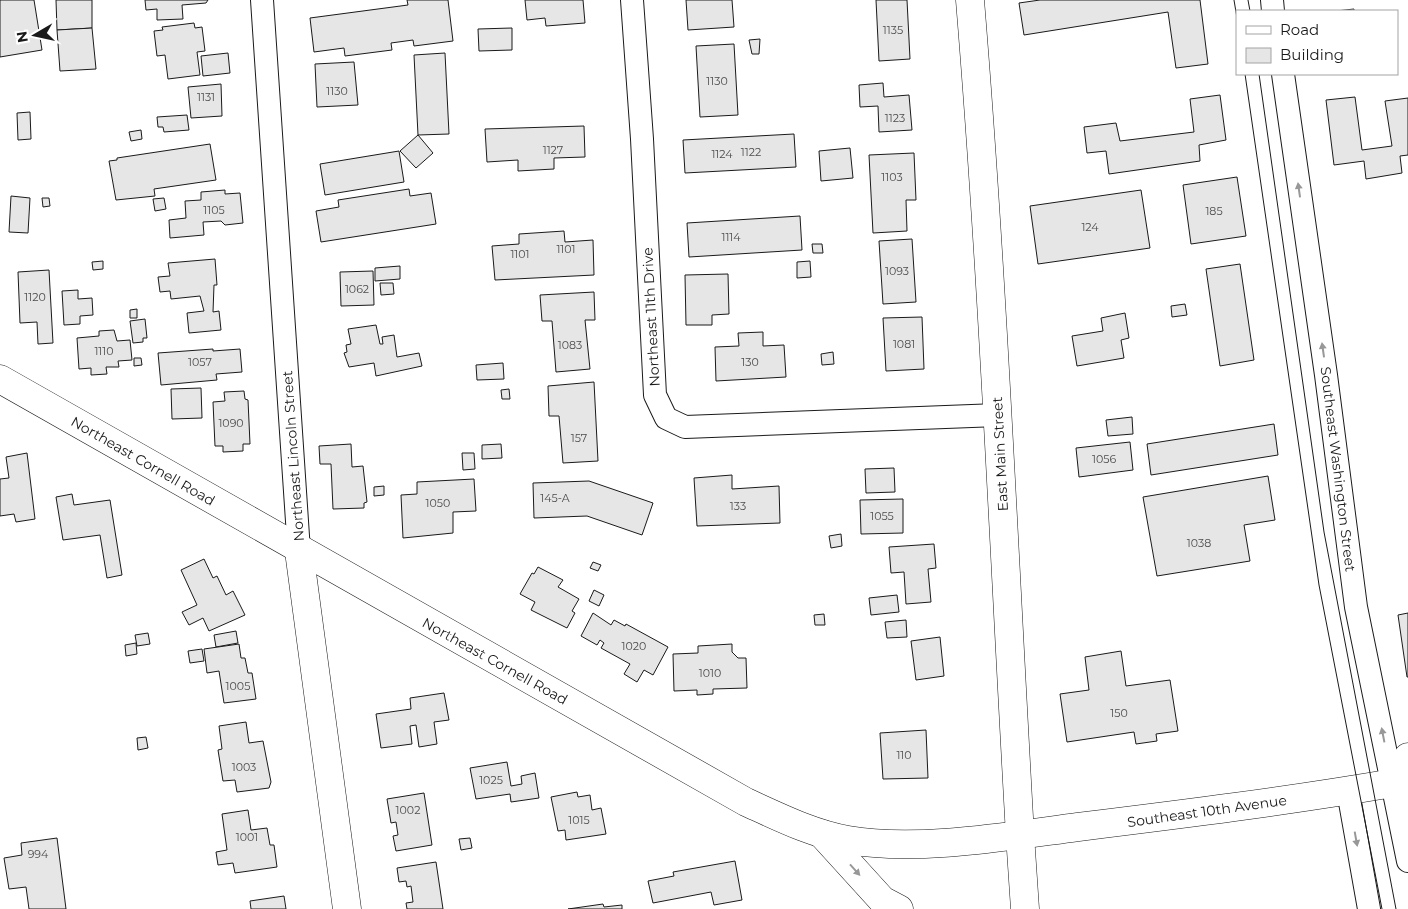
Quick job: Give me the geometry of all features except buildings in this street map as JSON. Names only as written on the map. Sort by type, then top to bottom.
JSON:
[{"type":"main road","name":"East Main Street","points":[[970,0],[979,105],[998,415],[1025,909]]},
{"type":"main road","name":"Northeast Cornell Road","points":[[0,379],[299,551],[746,802],[822,834],[849,840],[907,844],[1020,835]]},
{"type":"main road","name":"Northeast Lincoln Street","points":[[299,551],[305,611],[347,909]]},
{"type":"main road","points":[[1400,788],[1408,757]]},
{"type":"main road","name":"Southeast 10th Avenue","points":[[1020,835],[1348,791],[1400,788]]},
{"type":"main road","points":[[822,834],[882,900],[899,909]]},
{"type":"street","name":"Northeast Lincoln Street","points":[[262,0],[299,551]]},
{"type":"street","name":"Northeast 11th Drive","points":[[632,0],[642,139],[655,395],[666,418],[684,428],[998,415]]},
{"type":"street","name":"Southeast Washington Street","points":[[1282,75],[1326,375],[1356,607],[1400,788],[1408,861]]},
{"type":"street","points":[[1348,791],[1368,909]]},
{"type":"tram line","points":[[1234,0],[1236,12]]},
{"type":"tram line","points":[[1248,0],[1250,10]]},
{"type":"tram line","points":[[1245,75],[1319,585],[1382,909]]},
{"type":"tram line","points":[[1259,75],[1324,532],[1396,909]]}]
